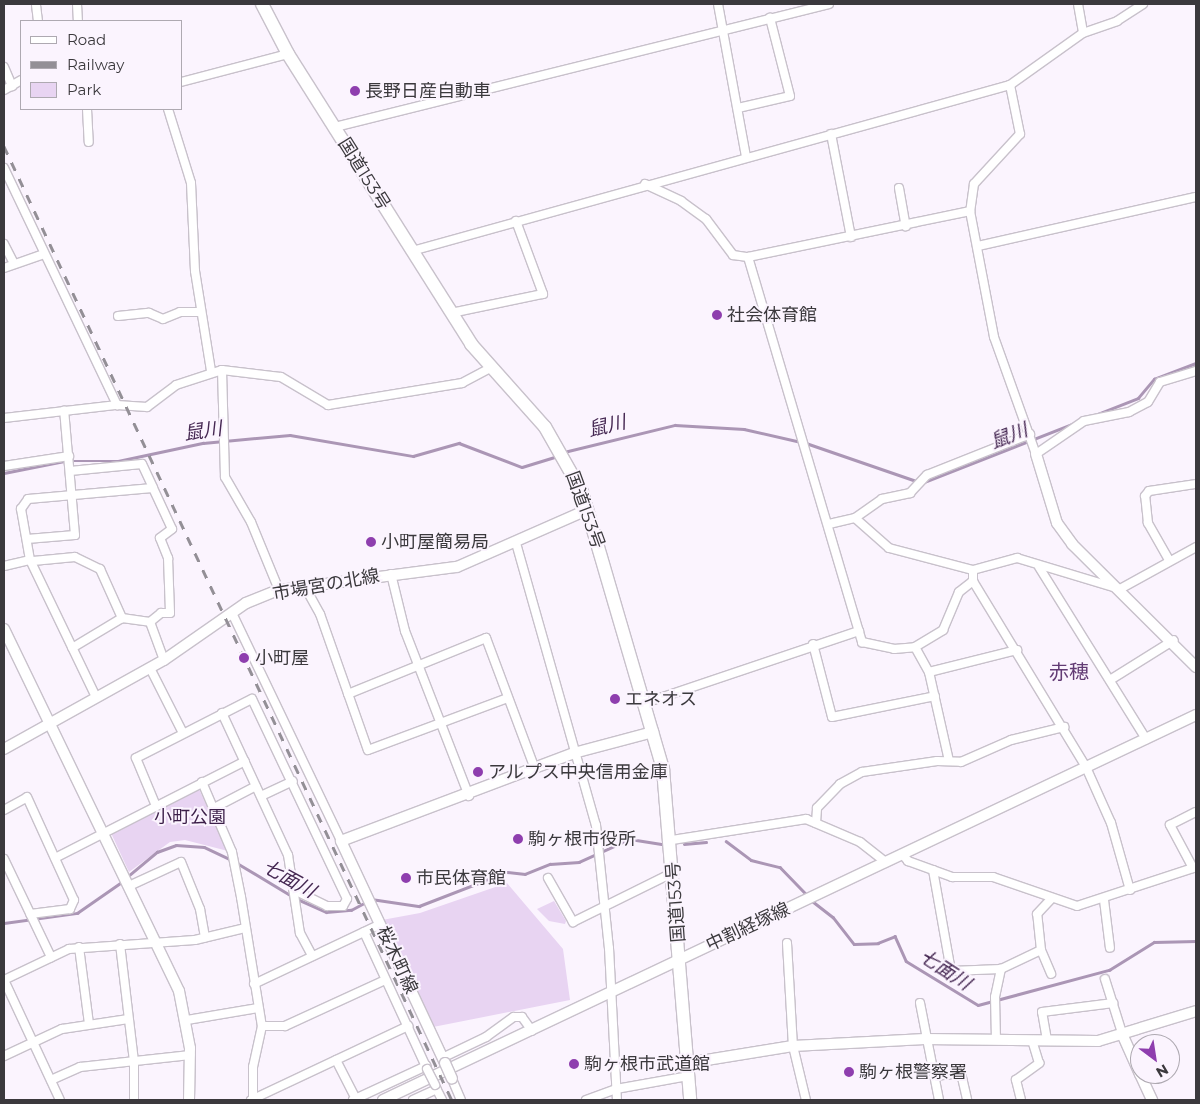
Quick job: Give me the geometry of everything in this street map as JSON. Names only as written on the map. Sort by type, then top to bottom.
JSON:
[{"type":"highway","name":"国道153号","points":[[266,5],[288,54],[451,313],[490,368],[557,444],[567,460],[587,510],[663,769],[672,840],[690,1100]]},
{"type":"street","points":[[77,4],[78,20]]},
{"type":"street","points":[[718,4],[746,156]]},
{"type":"street","points":[[335,127],[723,28],[829,4]]},
{"type":"street","points":[[1078,4],[1084,33]]},
{"type":"street","points":[[412,251],[645,184],[1010,84],[1084,33],[1117,21],[1143,4]]},
{"type":"street","points":[[36,5],[38,20]]},
{"type":"street","points":[[738,108],[790,96],[770,18]]},
{"type":"street","points":[[182,82],[288,54]]},
{"type":"street","points":[[4,67],[12,86]]},
{"type":"street","points":[[4,90],[20,81]]},
{"type":"street","points":[[1010,84],[1020,134],[974,184],[970,211],[994,337],[1030,435],[1057,523],[1120,589],[1174,640],[1196,667]]},
{"type":"street","points":[[87,110],[89,142]]},
{"type":"street","points":[[168,110],[191,183],[201,312],[211,371]]},
{"type":"street","points":[[831,134],[851,237]]},
{"type":"street","points":[[4,168],[117,405]]},
{"type":"street","points":[[645,184],[681,201],[706,219],[733,255],[748,257],[906,226],[970,211]]},
{"type":"street","points":[[899,188],[906,226]]},
{"type":"street","points":[[978,246],[1196,197]]},
{"type":"street","points":[[451,313],[543,294],[516,221]]},
{"type":"street","points":[[4,244],[14,264]]},
{"type":"street","points":[[4,268],[44,254]]},
{"type":"street","points":[[748,257],[804,435],[862,642],[894,649],[915,646],[943,630],[960,592],[973,581]]},
{"type":"street","points":[[118,316],[149,313],[163,319],[180,312],[201,312]]},
{"type":"street","points":[[4,418],[117,405],[146,407],[176,385],[211,371],[222,370],[281,377],[328,405],[462,382],[490,368]]},
{"type":"street","points":[[222,370],[225,476],[251,522],[279,590]]},
{"type":"street","points":[[1035,450],[1084,421],[1129,412],[1148,402],[1160,382],[1196,371]]},
{"type":"street","points":[[27,539],[75,535],[64,410]]},
{"type":"street","points":[[829,524],[856,518],[882,499],[910,493],[925,477],[1030,435]]},
{"type":"street","points":[[4,466],[68,456]]},
{"type":"street","points":[[69,469],[142,464],[172,529],[160,538],[168,558],[170,613],[161,613],[150,622],[122,618],[72,648]]},
{"type":"street","points":[[1168,560],[1148,523],[1145,496],[1149,492],[1196,484]]},
{"type":"street","points":[[96,697],[32,560],[22,504],[33,497],[71,497],[153,488]]},
{"type":"street","name":"市場宮の北線","points":[[4,749],[164,660],[232,613],[279,590],[390,574],[457,567],[516,543],[587,510]]},
{"type":"street","points":[[856,518],[889,548],[973,570],[1012,557],[1039,567],[1120,589],[1168,560],[1196,546]]},
{"type":"street","points":[[516,543],[600,848],[612,994],[617,1100]]},
{"type":"street","points":[[4,566],[32,560],[75,557],[100,569],[122,618]]},
{"type":"street","points":[[1039,567],[1146,740]]},
{"type":"street","points":[[973,570],[973,581],[1064,727],[1086,767],[1111,823],[1130,890]]},
{"type":"street","points":[[390,574],[418,665],[469,796]]},
{"type":"street","points":[[305,587],[320,614],[368,750],[508,698]]},
{"type":"street","points":[[232,613],[341,842],[469,796],[574,753],[653,732]]},
{"type":"street","points":[[150,622],[164,660]]},
{"type":"street","points":[[4,629],[7,645],[50,723],[156,942],[186,1020],[190,1055],[188,1100]]},
{"type":"street","points":[[645,703],[813,644],[859,631]]},
{"type":"street","points":[[348,694],[486,638],[535,769]]},
{"type":"street","points":[[1110,680],[1174,640]]},
{"type":"street","points":[[813,644],[832,717],[935,696]]},
{"type":"street","points":[[915,646],[929,672],[949,761]]},
{"type":"street","points":[[929,672],[1017,650]]},
{"type":"street","points":[[150,668],[183,733]]},
{"type":"street","points":[[156,806],[136,758],[252,699],[346,899],[342,906],[327,906],[294,891]]},
{"type":"street","points":[[222,713],[288,855],[300,933],[312,956]]},
{"type":"street","name":"中割経塚線","points":[[383,1100],[612,994],[1196,715]]},
{"type":"street","points":[[816,823],[817,808],[852,777],[876,768],[949,761],[962,762],[1011,740],[1064,727]]},
{"type":"street","points":[[55,858],[245,761]]},
{"type":"street","points":[[260,796],[292,781]]},
{"type":"street","points":[[202,782],[232,854],[262,1026],[253,1067],[252,1100],[408,1026]]},
{"type":"street","points":[[214,808],[256,786]]},
{"type":"street","points":[[4,810],[27,797],[74,905],[31,915]]},
{"type":"street","points":[[902,854],[908,861],[952,877],[993,877],[1077,906],[1104,900],[1194,868],[1170,824],[1196,812]]},
{"type":"street","points":[[672,840],[731,834],[799,819],[816,823],[860,842],[886,862]]},
{"type":"street","name":"桜木町線","points":[[341,842],[452,1079]]},
{"type":"street","points":[[4,859],[51,957]]},
{"type":"street","points":[[126,881],[181,862],[205,938]]},
{"type":"street","points":[[933,870],[951,971],[1001,969],[1041,950]]},
{"type":"street","points":[[548,878],[573,922],[605,909],[674,872]]},
{"type":"street","points":[[1051,974],[1041,950],[1037,914],[1052,898]]},
{"type":"street","points":[[1104,900],[1110,948]]},
{"type":"street","points":[[254,984],[381,924]]},
{"type":"street","points":[[60,1100],[4,980],[51,957],[79,947],[205,938],[245,928]]},
{"type":"street","points":[[364,932],[442,1100]]},
{"type":"street","points":[[787,943],[793,1046],[806,1100]]},
{"type":"street","points":[[120,944],[134,1061],[134,1100]]},
{"type":"street","points":[[79,947],[89,1024]]},
{"type":"street","points":[[996,1040],[995,996],[1001,969]]},
{"type":"street","points":[[1105,979],[1123,1036],[1130,1052]]},
{"type":"street","points":[[262,1026],[285,1026],[385,980]]},
{"type":"street","points":[[920,1002],[925,1039],[939,1100]]},
{"type":"street","points":[[1047,1040],[1042,1012],[1113,1002]]},
{"type":"street","points":[[186,1020],[258,1008]]},
{"type":"street","points":[[688,1063],[793,1046],[925,1039],[1098,1041],[1123,1036],[1196,1011]]},
{"type":"street","points":[[444,1061],[486,1037],[514,1017],[522,1017],[532,1031]]},
{"type":"street","points":[[4,1056],[33,1042],[89,1024],[128,1019]]},
{"type":"street","points":[[1021,1100],[1016,1080],[1039,1063],[1032,1040]]},
{"type":"street","points":[[51,1080],[80,1067],[190,1055]]},
{"type":"street","points":[[336,1060],[354,1100],[427,1068]]},
{"type":"street","points":[[934,1076],[961,1073],[967,1100]]},
{"type":"street","points":[[586,1100],[616,1089],[688,1076]]},
{"type":"street","points":[[452,1079],[461,1100]]},
{"type":"street","points":[[1145,1084],[1152,1100]]},
{"type":"street","points":[[413,1100],[436,1087]]},
{"type":"green space","name":"小町公園","points":[[198,787],[228,851],[185,840],[170,842],[129,872],[111,833]]},
{"type":"green space","points":[[507,883],[563,949],[570,1000],[433,1027],[382,920],[420,913]]},
{"type":"green space","points":[[554,901],[566,921],[565,924],[549,921],[537,909]]},
{"type":"waterway","name":"鼠川","points":[[924,482],[1138,398],[1154,379],[1196,363]]},
{"type":"waterway","name":"鼠川","points":[[564,452],[675,425],[744,429],[801,442]]},
{"type":"waterway","name":"鼠川","points":[[4,473],[64,461],[118,461],[203,443],[290,435],[413,456],[459,443],[522,467],[557,456]]},
{"type":"waterway","name":"鼠川","points":[[806,443],[919,482]]},
{"type":"waterway","name":"七面川","points":[[371,899],[419,906],[507,872],[525,874],[550,864],[579,862],[630,839],[663,844]]},
{"type":"waterway","name":"七面川","points":[[726,841],[751,860],[780,867],[808,896]]},
{"type":"waterway","name":"七面川","points":[[684,844],[706,842]]},
{"type":"waterway","name":"七面川","points":[[127,877],[157,852],[176,845],[204,847],[232,860]]},
{"type":"waterway","name":"七面川","points":[[237,863],[292,896]]},
{"type":"waterway","name":"七面川","points":[[4,923],[77,913],[123,881]]},
{"type":"waterway","name":"七面川","points":[[297,899],[326,912],[351,910],[366,902]]},
{"type":"waterway","name":"七面川","points":[[811,900],[833,917],[854,944],[878,943],[895,936],[906,961],[978,1005],[1109,970],[1154,942],[1196,941]]},
{"type":"railway","points":[[4,146],[452,1100]]},
{"type":"place","name":"長野日産自動車","points":[[355,91]]},
{"type":"place","name":"社会体育館","points":[[717,315]]},
{"type":"place","name":"小町屋簡易局","points":[[371,542]]},
{"type":"place","name":"小町屋","points":[[244,658]]},
{"type":"place","name":"エネオス","points":[[615,699]]},
{"type":"place","name":"アルプス中央信用金庫","points":[[478,772]]},
{"type":"place","name":"駒ヶ根市役所","points":[[518,839]]},
{"type":"place","name":"市民体育館","points":[[406,878]]},
{"type":"place","name":"駒ヶ根市武道館","points":[[574,1064]]},
{"type":"place","name":"駒ヶ根警察署","points":[[849,1072]]},
{"type":"district","name":"赤穂","points":[[1069,672]]}]
